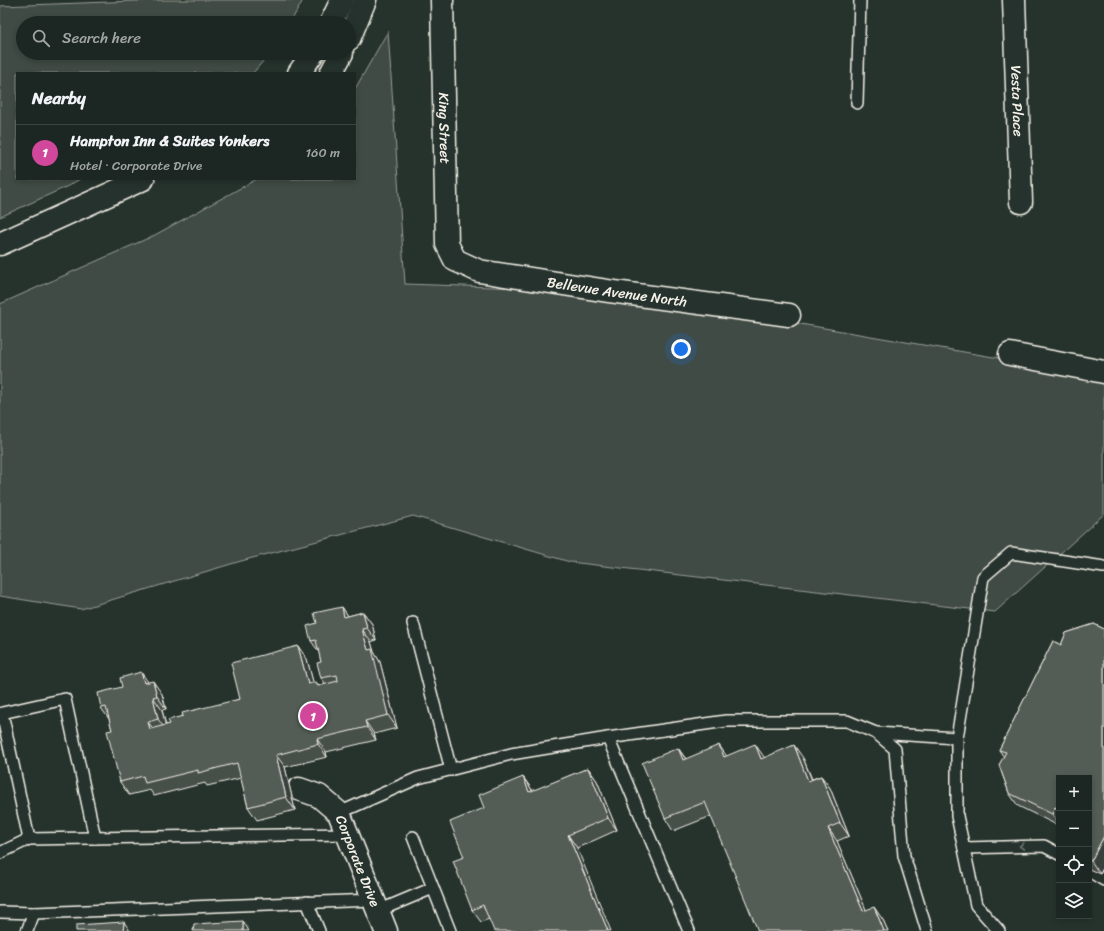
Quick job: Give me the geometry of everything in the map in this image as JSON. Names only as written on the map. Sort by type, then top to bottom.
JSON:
[{"type":"street","points":[[334,16],[342,0]]},
{"type":"street","points":[[356,22],[365,0]]},
{"type":"street","name":"King Street","points":[[442,0],[447,244],[452,254]]},
{"type":"street","name":"Vesta Place","points":[[1014,0],[1022,202]]},
{"type":"street","points":[[301,72],[309,60]]},
{"type":"street","points":[[332,72],[338,60]]},
{"type":"street","points":[[0,244],[141,180]]},
{"type":"street","name":"Bellevue Avenue North","points":[[452,254],[455,260],[479,271],[608,291],[789,315]]},
{"type":"street","points":[[1010,354],[1104,372]]},
{"type":"street","name":"Corporate Drive","points":[[299,789],[319,796],[339,812],[386,931]]},
{"type":"lane","points":[[857,103],[860,0]]},
{"type":"lane","points":[[999,931],[976,905],[957,816],[957,738],[983,577],[1010,553],[1104,567]]},
{"type":"lane","points":[[414,623],[451,770]]},
{"type":"lane","points":[[29,840],[2,713],[65,699],[95,838]]},
{"type":"lane","points":[[339,812],[418,778],[511,754],[726,721],[847,721],[876,733],[895,749],[904,856],[927,931]]},
{"type":"lane","points":[[876,733],[957,738]]},
{"type":"lane","points":[[608,738],[689,931]]},
{"type":"lane","points":[[0,853],[29,840],[348,834]]},
{"type":"lane","points":[[413,837],[450,931]]},
{"type":"lane","points":[[964,848],[1044,846],[1056,852]]},
{"type":"lane","points":[[1092,873],[1104,880]]},
{"type":"lane","points":[[0,912],[34,913],[307,902],[376,905],[433,888]]},
{"type":"lane","points":[[307,902],[319,931]]},
{"type":"lane","points":[[27,931],[34,913]]},
{"type":"shaded area","points":[[164,0],[303,0],[294,16],[16,16],[16,60],[264,60],[254,72],[16,72],[16,180],[78,180],[0,217],[0,6]]},
{"type":"shaded area","points":[[388,31],[405,284],[608,291],[1104,376],[1104,514],[995,612],[570,562],[413,516],[241,561],[81,609],[0,596],[0,304],[153,236],[255,180],[356,180],[356,87]]},
{"type":"building","points":[[342,607],[344,617],[363,612],[367,628],[362,629],[368,650],[372,649],[388,715],[365,721],[367,727],[317,739],[318,744],[276,755],[286,797],[248,807],[237,763],[198,773],[198,770],[145,783],[143,776],[120,782],[107,731],[112,730],[106,707],[101,708],[98,693],[122,687],[120,678],[141,672],[144,683],[153,681],[157,696],[153,697],[158,719],[148,722],[150,729],[170,724],[168,720],[183,716],[182,713],[240,699],[231,663],[298,646],[308,684],[316,682],[318,686],[338,681],[337,675],[321,678],[317,663],[321,662],[316,640],[311,641],[307,626],[317,623],[314,613]]},
{"type":"building","points":[[1094,624],[1104,629],[1104,836],[1092,859],[1092,775],[1056,775],[1056,808],[1052,814],[1009,793],[999,765],[1006,752],[999,750],[1053,641],[1061,645],[1066,633]]},
{"type":"building","points":[[755,744],[761,759],[794,745],[808,781],[821,776],[840,823],[828,828],[863,911],[874,907],[884,931],[758,931],[705,802],[665,818],[642,763],[678,748],[683,760],[719,745],[724,757]]},
{"type":"building","points":[[588,768],[608,818],[568,835],[608,931],[494,931],[483,905],[472,910],[453,861],[464,857],[450,822],[484,808],[479,795],[523,777],[529,792]]},
{"type":"building","points":[[243,921],[243,931],[193,931],[194,924]]},
{"type":"building","points":[[124,922],[123,931],[76,931],[76,925]]},
{"type":"place","name":"Hampton Inn & Suites Yonkers","points":[[313,716]]}]
